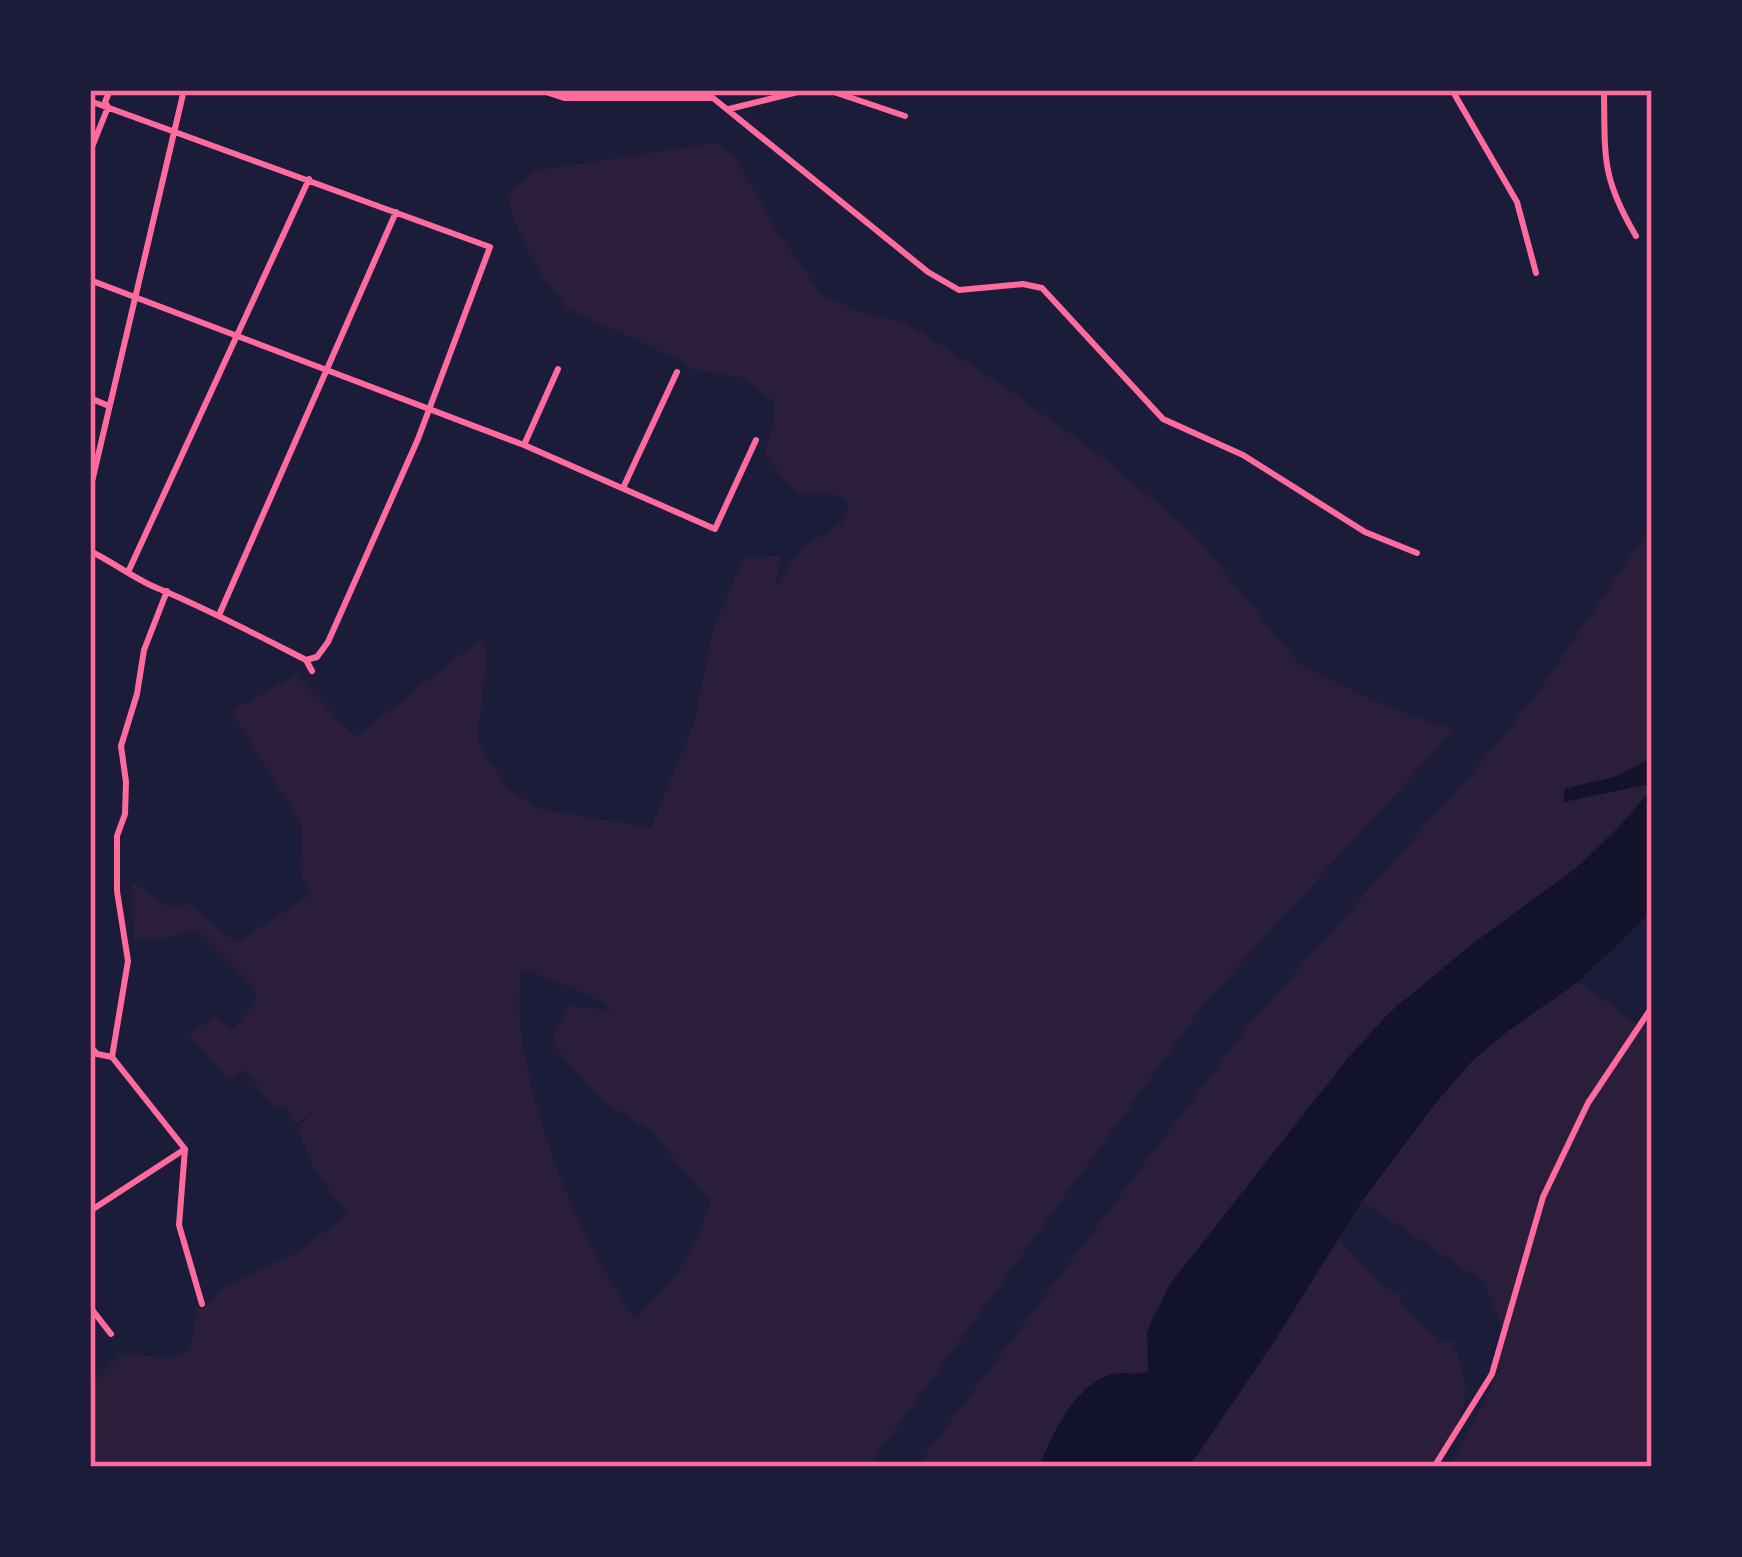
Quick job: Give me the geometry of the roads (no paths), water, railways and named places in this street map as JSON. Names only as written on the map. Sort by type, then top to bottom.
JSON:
[{"type":"street","points":[[90,152],[110,90]]},
{"type":"street","points":[[90,490],[184,90]]},
{"type":"street","points":[[540,90],[564,98],[713,98],[928,272],[972,292],[1023,284],[1042,288],[1163,419],[1243,455],[1365,532],[1417,553]]},
{"type":"street","points":[[729,109],[806,90]]},
{"type":"street","points":[[828,90],[905,116]]},
{"type":"street","points":[[1452,90],[1517,202],[1536,273]]},
{"type":"street","points":[[1604,90],[1605,166],[1613,197],[1636,236]]},
{"type":"street","points":[[90,101],[490,247],[430,409],[328,642],[317,657],[306,660]]},
{"type":"street","points":[[129,569],[309,178]]},
{"type":"street","points":[[219,615],[396,212]]},
{"type":"street","points":[[90,280],[524,445],[715,529],[756,440]]},
{"type":"street","points":[[524,445],[558,369]]},
{"type":"street","points":[[623,488],[676,372]]},
{"type":"street","points":[[90,398],[110,406]]},
{"type":"street","points":[[90,551],[129,569],[153,587],[306,660],[312,671]]},
{"type":"street","points":[[112,1057],[128,961],[117,891],[117,836],[126,782],[121,746],[144,650],[166,591]]},
{"type":"street","points":[[1435,1467],[1492,1374],[1543,1197],[1588,1103],[1652,1007]]},
{"type":"street","points":[[90,1046],[97,1054],[112,1057],[185,1149],[179,1225],[202,1304]]},
{"type":"street","points":[[90,1211],[185,1149]]},
{"type":"street","points":[[90,1306],[111,1334]]}]
